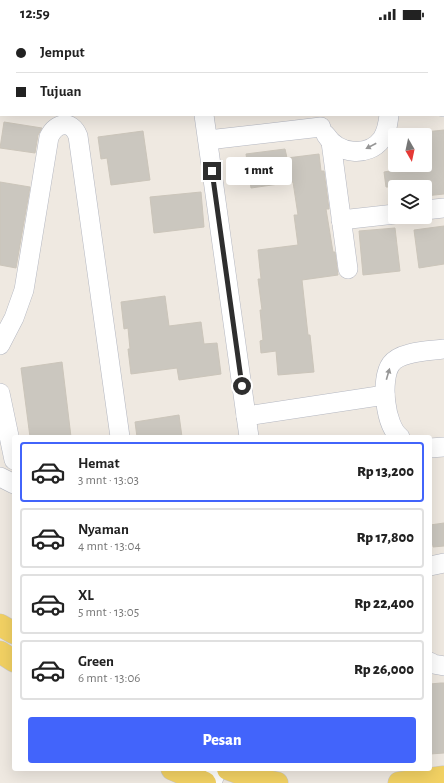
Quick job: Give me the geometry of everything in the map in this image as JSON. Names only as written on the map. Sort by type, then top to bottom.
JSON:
[{"type":"main road","points":[[0,624],[12,632]]},
{"type":"main road","points":[[0,652],[12,660]]},
{"type":"main road","points":[[177,771],[205,783]]},
{"type":"main road","points":[[234,771],[256,779],[277,783]]},
{"type":"main road","points":[[398,783],[444,777]]},
{"type":"street","points":[[204,116],[249,435]]},
{"type":"street","points":[[324,128],[343,150],[357,152],[370,148],[382,139],[388,127],[389,116]]},
{"type":"street","points":[[0,345],[14,318],[24,290],[49,137],[52,130],[57,126],[68,124],[74,128],[78,136],[120,435]]},
{"type":"street","points":[[208,140],[324,128]]},
{"type":"street","points":[[324,128],[341,220],[348,269]]},
{"type":"street","points":[[432,209],[444,208]]},
{"type":"street","points":[[341,220],[388,215]]},
{"type":"street","points":[[398,435],[389,422],[385,395],[386,378],[391,363],[404,354],[444,349]]},
{"type":"street","points":[[0,393],[12,450]]},
{"type":"street","points":[[246,416],[385,395]]},
{"type":"street","points":[[432,448],[444,447]]},
{"type":"street","points":[[0,477],[12,483]]},
{"type":"street","points":[[432,566],[444,563]]},
{"type":"street","points":[[432,663],[444,666]]},
{"type":"street","points":[[212,783],[216,771]]},
{"type":"building","points":[[4,122],[42,128],[38,135],[35,153],[0,148]]},
{"type":"building","points":[[444,130],[444,194],[432,195],[432,180],[388,180],[388,187],[386,187],[384,172],[432,172],[432,131]]},
{"type":"building","points":[[143,131],[150,180],[111,185],[107,158],[101,159],[98,137]]},
{"type":"building","points":[[285,149],[287,158],[319,154],[321,171],[324,171],[329,209],[326,209],[338,275],[302,280],[314,372],[278,375],[276,351],[261,353],[260,341],[263,340],[260,310],[262,310],[258,279],[261,279],[258,250],[298,245],[294,215],[298,215],[293,182],[251,188],[246,154]]},
{"type":"building","points":[[0,182],[30,187],[16,268],[0,265]]},
{"type":"building","points":[[201,192],[204,227],[154,233],[150,197]]},
{"type":"building","points":[[444,226],[444,264],[419,268],[414,230]]},
{"type":"building","points":[[395,228],[400,271],[363,275],[359,231]]},
{"type":"building","points":[[165,296],[169,326],[201,322],[204,344],[217,343],[221,374],[179,380],[177,368],[131,374],[128,349],[130,349],[128,328],[124,329],[121,302]]},
{"type":"building","points":[[62,362],[71,435],[30,435],[21,368]]},
{"type":"building","points":[[179,415],[182,435],[137,435],[135,422]]},
{"type":"building","points":[[444,523],[444,546],[433,547],[432,525]]},
{"type":"building","points":[[444,683],[444,753],[432,754],[432,684]]},
{"type":"route","points":[[212,171],[242,386]]}]
